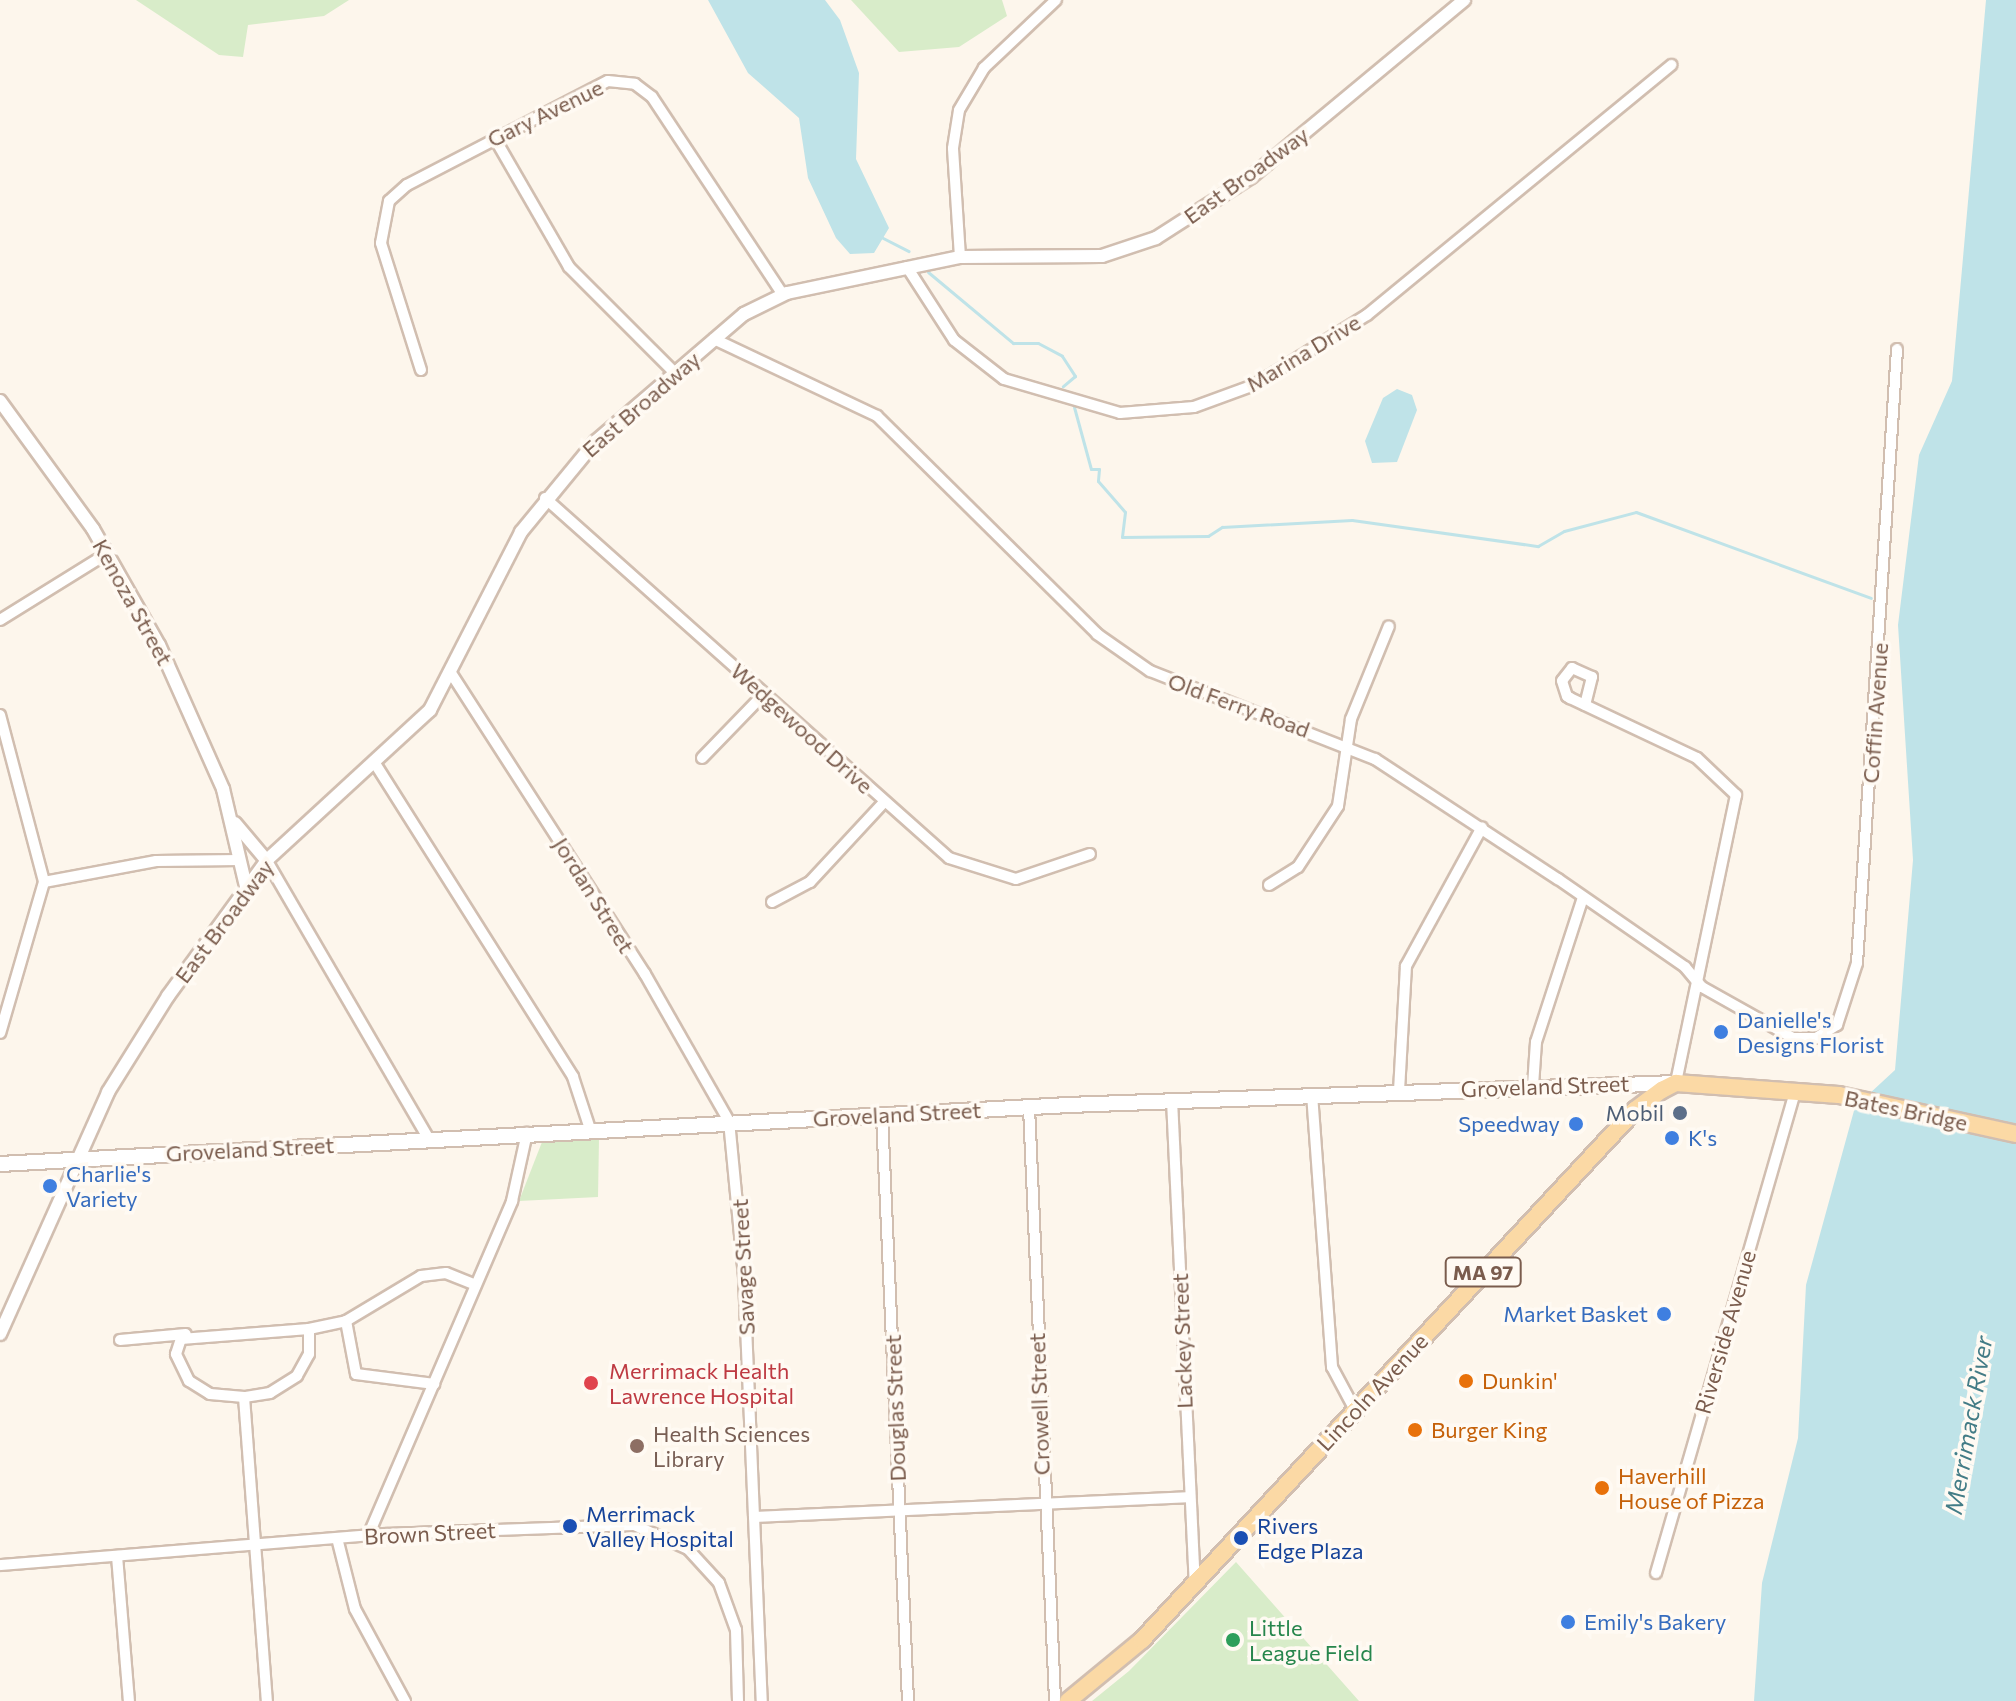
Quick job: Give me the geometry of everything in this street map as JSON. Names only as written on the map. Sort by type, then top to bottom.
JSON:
[{"type":"main road","name":"Groveland Street","points":[[0,1164],[729,1121],[1312,1094],[1676,1083],[1795,1092]]},
{"type":"main road","name":"Lincoln Avenue","points":[[1068,1701],[1142,1640],[1635,1110],[1676,1083]]},
{"type":"main road","name":"Bates Bridge","points":[[1795,1092],[1839,1095],[2016,1134]]},
{"type":"street","points":[[960,257],[953,148],[959,110],[984,68],[1056,0]]},
{"type":"street","name":"East Broadway","points":[[0,1334],[125,1061],[246,886],[267,861],[376,765],[430,710],[545,498],[595,442],[714,339],[783,295],[960,257],[1102,256],[1156,238],[1251,177],[1464,0]]},
{"type":"street","name":"Marina Drive","points":[[907,267],[954,340],[1004,379],[1120,413],[1194,407],[1254,385],[1367,315],[1671,65]]},
{"type":"street","name":"Gary Avenue","points":[[421,370],[385,260],[381,217],[407,185],[594,85],[635,84],[675,129],[783,295]]},
{"type":"street","points":[[494,137],[569,267],[675,373]]},
{"type":"street","name":"Old Ferry Road","points":[[714,339],[877,416],[1097,634],[1150,671],[1348,746],[1482,827],[1685,967],[1702,987],[1793,1038]]},
{"type":"street","name":"Coffin Avenue","points":[[1793,1038],[1816,1038],[1837,1025],[1857,963],[1897,349]]},
{"type":"street","name":"Kenoza Street","points":[[0,401],[108,553],[192,711],[233,821],[246,886]]},
{"type":"street","name":"Wedgewood Drive","points":[[545,498],[936,848],[983,872],[1028,878],[1090,854]]},
{"type":"street","points":[[0,620],[108,553]]},
{"type":"street","points":[[1269,885],[1298,867],[1338,806],[1351,719],[1389,626]]},
{"type":"street","name":"Jordan Street","points":[[451,673],[645,974],[729,1121]]},
{"type":"street","points":[[702,758],[764,694]]},
{"type":"street","points":[[1585,705],[1697,758],[1736,795],[1702,987],[1676,1083]]},
{"type":"street","points":[[0,715],[44,882],[0,1033]]},
{"type":"street","points":[[376,765],[573,1077],[590,1129]]},
{"type":"street","points":[[772,902],[810,882],[884,802]]},
{"type":"street","name":"Kenoza Street","points":[[233,821],[267,861]]},
{"type":"street","points":[[1399,1091],[1406,966],[1482,827]]},
{"type":"street","points":[[44,882],[156,861],[240,860]]},
{"type":"street","points":[[267,861],[429,1139]]},
{"type":"street","points":[[1533,1086],[1536,1042],[1583,897]]},
{"type":"street","name":"Riverside Avenue","points":[[1656,1573],[1795,1092]]},
{"type":"street","points":[[1312,1094],[1332,1367],[1355,1410]]},
{"type":"street","name":"Lackey Street","points":[[1172,1100],[1188,1497],[1195,1581]]},
{"type":"street","name":"Crowell Street","points":[[1029,1107],[1043,1505],[1055,1701]]},
{"type":"street","name":"Douglas Street","points":[[882,1115],[908,1701]]},
{"type":"street","name":"Savage Street","points":[[729,1121],[754,1517],[762,1701]]},
{"type":"street","points":[[368,1536],[524,1170],[527,1133]]},
{"type":"street","points":[[120,1340],[309,1329],[346,1321],[421,1276],[446,1273],[476,1285]]},
{"type":"street","points":[[346,1321],[356,1374],[434,1384]]},
{"type":"street","points":[[190,1334],[176,1354],[189,1381],[210,1394],[244,1397],[270,1393],[297,1376],[309,1354],[309,1329]]},
{"type":"street","points":[[244,1397],[267,1701]]},
{"type":"street","points":[[754,1517],[1188,1497]]},
{"type":"street","name":"Brown Street","points":[[0,1565],[337,1538],[612,1524],[662,1533],[699,1558],[723,1592],[736,1630],[738,1701]]},
{"type":"street","points":[[337,1538],[355,1609],[405,1701]]},
{"type":"street","points":[[117,1556],[129,1701]]},
{"type":"green space","points":[[136,0],[349,0],[324,16],[248,25],[243,57],[219,55]]},
{"type":"green space","points":[[851,0],[1002,0],[1007,16],[959,47],[899,52]]},
{"type":"green space","points":[[599,1139],[598,1197],[519,1201],[542,1142]]},
{"type":"green space","points":[[1236,1562],[1359,1701],[1092,1701],[1129,1671]]},
{"type":"water","points":[[708,0],[825,0],[840,20],[859,73],[856,159],[889,228],[874,253],[850,254],[836,238],[808,178],[799,118],[748,73]]},
{"type":"water","name":"Merrimack River","points":[[1986,0],[2016,0],[2016,1701],[1754,1701],[1762,1583],[1798,1438],[1806,1285],[1855,1107],[1895,1070],[1913,860],[1898,625],[1919,455],[1952,381]]},
{"type":"water","points":[[1397,389],[1412,395],[1417,410],[1397,462],[1372,463],[1365,441],[1383,398]]},
{"type":"waterway","points":[[881,237],[909,251]]},
{"type":"waterway","points":[[928,272],[1013,343],[1038,343],[1062,356],[1075,376],[1063,386]]},
{"type":"waterway","points":[[1074,407],[1091,469],[1099,469],[1098,481],[1125,512],[1122,537],[1208,536],[1222,527],[1352,520],[1538,546],[1564,531],[1636,512],[1871,598]]},
{"type":"place","name":"Danielle's Designs Florist","points":[[1721,1032]]},
{"type":"place","name":"Mobil","points":[[1680,1113]]},
{"type":"place","name":"Speedway","points":[[1576,1124]]},
{"type":"place","name":"K's","points":[[1672,1138]]},
{"type":"place","name":"Charlie's Variety","points":[[50,1186]]},
{"type":"place","name":"Market Basket","points":[[1664,1314]]},
{"type":"place","name":"Dunkin'","points":[[1466,1381]]},
{"type":"place","name":"Merrimack Health Lawrence Hospital","points":[[591,1383]]},
{"type":"place","name":"Burger King","points":[[1415,1430]]},
{"type":"place","name":"Health Sciences Library","points":[[637,1446]]},
{"type":"place","name":"Haverhill House of Pizza","points":[[1602,1488]]},
{"type":"place","name":"Merrimack Valley Hospital","points":[[570,1526]]},
{"type":"place","name":"Rivers Edge Plaza","points":[[1241,1538]]},
{"type":"place","name":"Emily's Bakery","points":[[1568,1622]]},
{"type":"place","name":"Little League Field","points":[[1233,1640]]}]
